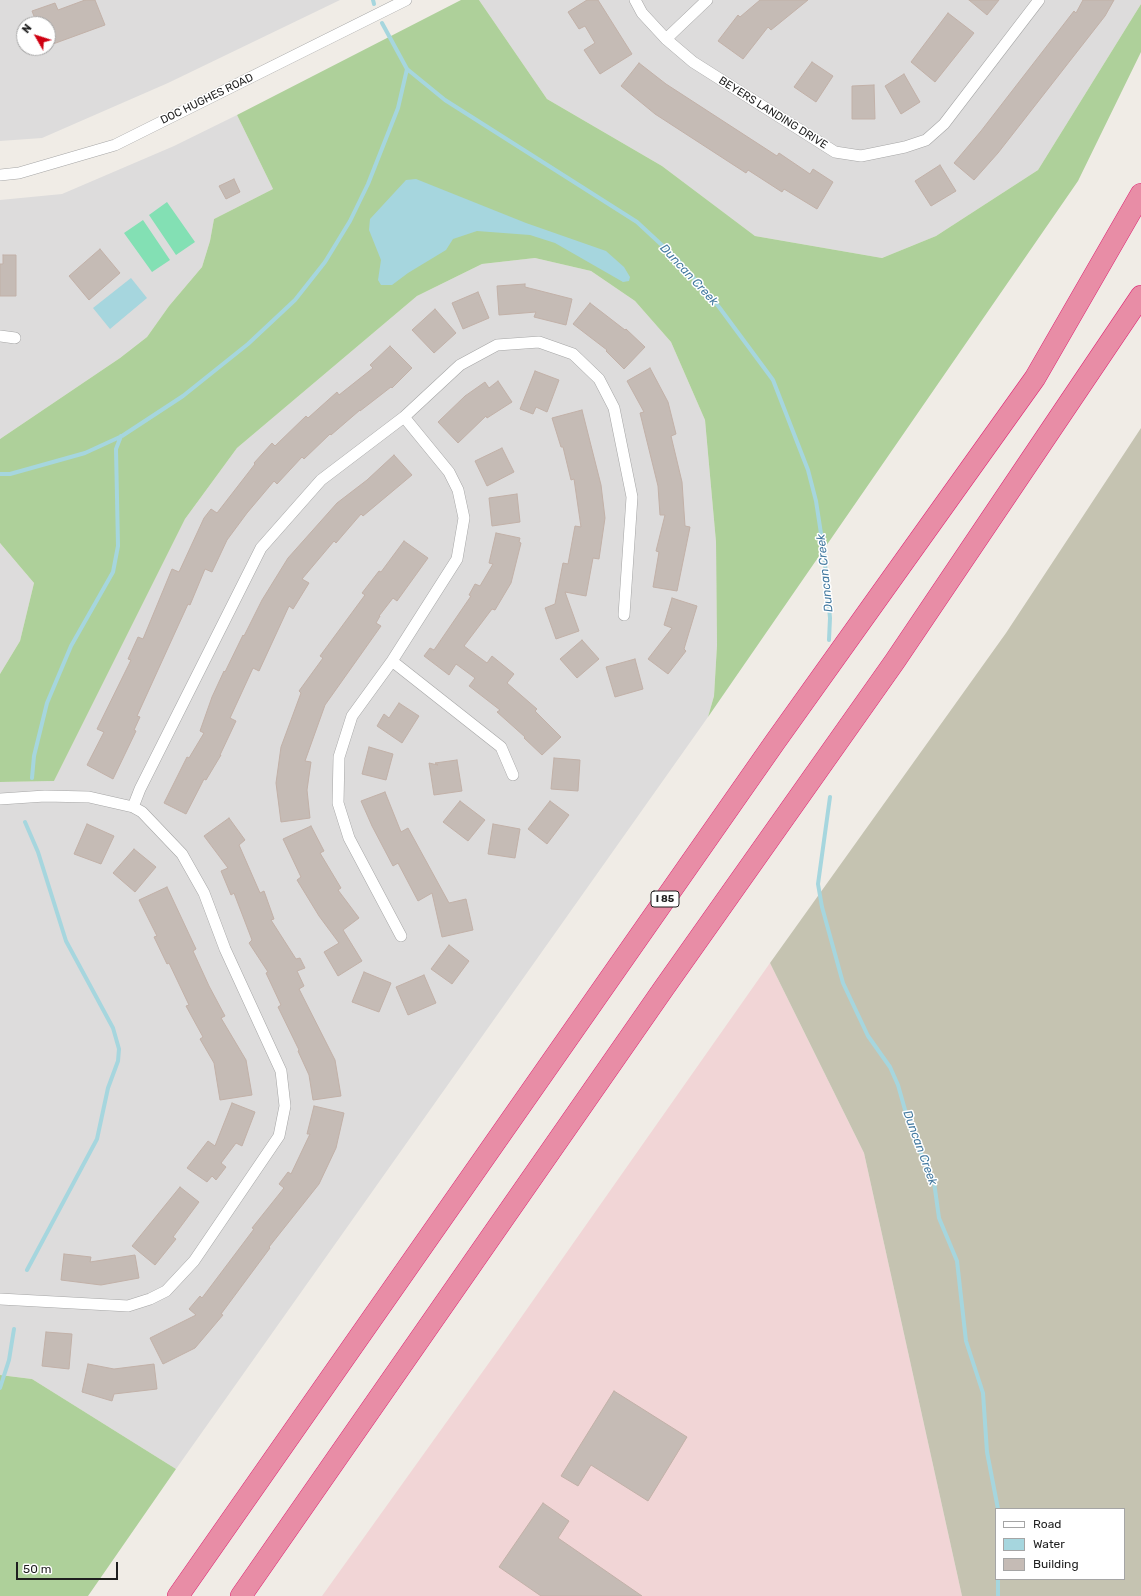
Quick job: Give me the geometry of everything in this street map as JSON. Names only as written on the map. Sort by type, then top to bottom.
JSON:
[{"type":"highway","name":"I 85","points":[[178,1596],[771,748],[1035,378],[1141,194]]},
{"type":"highway","points":[[241,1596],[659,995],[895,661],[1141,296]]},
{"type":"street","name":"DOC HUGHES ROAD","points":[[0,175],[19,173],[115,145],[406,0]]},
{"type":"street","name":"BEYERS LANDING DRIVE","points":[[635,0],[642,13],[666,39],[693,62],[834,152],[861,156],[905,147],[926,140],[944,124],[1039,0]]},
{"type":"street","points":[[666,39],[707,0]]},
{"type":"street","points":[[0,336],[15,338]]},
{"type":"street","points":[[133,807],[147,775],[261,548],[321,480],[404,416],[460,365],[497,345],[539,342],[573,354],[599,379],[614,408],[632,497],[624,615]]},
{"type":"street","points":[[401,936],[349,838],[338,803],[339,757],[352,716],[392,661],[457,559],[464,518],[458,490],[449,472],[404,416]]},
{"type":"street","points":[[392,661],[501,747],[513,775]]},
{"type":"street","points":[[0,799],[45,796],[89,796],[133,807],[142,812],[182,854],[204,893],[226,949],[281,1071],[285,1106],[279,1136],[194,1261],[166,1291],[150,1299],[128,1306],[0,1300]]},
{"type":"shaded area","points":[[0,0],[340,0],[168,83],[42,138],[0,141]]},
{"type":"shaded area","points":[[479,0],[1141,0],[1141,4],[1038,170],[936,236],[882,258],[755,236],[662,166],[547,99]]},
{"type":"shaded area","points":[[237,115],[273,189],[214,219],[210,241],[202,267],[169,306],[147,337],[120,358],[0,439],[0,200],[62,194],[174,146]]},
{"type":"shaded area","points":[[535,258],[591,271],[635,301],[671,342],[705,420],[716,542],[717,645],[714,696],[708,717],[176,1469],[32,1379],[0,1375],[0,782],[54,781],[185,519],[237,448],[417,296],[482,264]]},
{"type":"shaded area","points":[[1141,428],[1141,1596],[962,1596],[864,1153],[770,963],[1006,633]]},
{"type":"shaded area","points":[[0,543],[34,583],[20,641],[0,674]]},
{"type":"shaded area","points":[[770,963],[864,1153],[962,1596],[322,1596],[501,1346]]},
{"type":"green space","points":[[461,0],[479,0],[547,99],[662,166],[755,236],[882,258],[936,236],[1038,170],[1141,4],[1141,52],[1078,181],[708,717],[714,696],[717,645],[716,542],[705,420],[671,342],[635,301],[591,271],[535,258],[482,264],[417,296],[237,448],[185,519],[54,781],[0,782],[0,674],[20,641],[34,583],[0,543],[0,439],[120,358],[147,337],[169,306],[202,267],[210,241],[214,219],[273,189],[237,115]]},
{"type":"green space","points":[[167,202],[195,242],[176,255],[149,215]]},
{"type":"green space","points":[[143,220],[170,260],[152,272],[124,233]]},
{"type":"green space","points":[[0,1375],[32,1379],[176,1469],[88,1596],[0,1596]]},
{"type":"water","points":[[416,179],[526,223],[606,251],[624,267],[630,277],[629,281],[623,282],[555,243],[530,235],[477,231],[453,239],[446,250],[408,273],[392,285],[381,285],[378,280],[381,260],[369,230],[370,219],[406,180]]},
{"type":"water","points":[[131,278],[147,298],[110,329],[93,308]]},
{"type":"building","points":[[85,0],[95,0],[105,25],[56,43],[56,16],[34,16],[32,11],[55,3],[58,10]]},
{"type":"building","points":[[587,0],[598,0],[632,54],[600,74],[584,50],[595,43],[585,26],[579,29],[568,12]]},
{"type":"building","points":[[760,0],[808,0],[771,30],[768,27],[743,59],[718,41],[738,15],[740,17]]},
{"type":"building","points":[[969,0],[999,0],[987,15]]},
{"type":"building","points":[[1083,0],[1114,0],[1105,16],[998,153],[974,180],[954,163],[981,131],[1074,11],[1076,13]]},
{"type":"building","points":[[948,13],[974,33],[935,82],[911,62]]},
{"type":"building","points":[[812,62],[833,76],[816,102],[794,87]]},
{"type":"building","points":[[639,63],[666,84],[777,156],[779,153],[810,174],[813,169],[833,182],[817,209],[784,189],[782,192],[748,170],[746,173],[655,114],[621,86]]},
{"type":"building","points":[[904,74],[920,102],[901,114],[885,86]]},
{"type":"building","points":[[874,85],[875,119],[852,119],[852,86]]},
{"type":"building","points":[[940,165],[956,191],[931,206],[915,181]]},
{"type":"building","points":[[234,179],[240,192],[226,199],[219,186]]},
{"type":"building","points":[[100,249],[120,273],[89,300],[69,276]]},
{"type":"building","points":[[3,255],[16,255],[16,296],[0,296],[0,264],[3,264]]},
{"type":"building","points":[[525,284],[525,287],[572,299],[566,325],[534,317],[536,312],[499,315],[497,286]]},
{"type":"building","points":[[478,292],[489,318],[463,329],[452,303]]},
{"type":"building","points":[[590,303],[625,330],[626,329],[645,347],[624,369],[606,351],[607,350],[573,324]]},
{"type":"building","points":[[435,309],[456,333],[434,353],[412,330]]},
{"type":"building","points":[[390,346],[412,368],[392,388],[391,387],[360,410],[331,435],[330,434],[304,459],[302,457],[277,484],[274,481],[247,513],[227,540],[212,572],[205,569],[190,605],[188,604],[137,716],[140,717],[134,730],[136,731],[113,779],[87,765],[104,732],[97,729],[131,660],[128,659],[138,637],[143,639],[172,569],[179,572],[204,518],[211,509],[217,513],[255,464],[254,463],[272,443],[275,446],[306,416],[308,418],[337,392],[339,395],[373,368],[370,365]]},
{"type":"building","points":[[650,368],[668,402],[676,434],[671,436],[682,482],[685,526],[690,527],[677,591],[653,587],[659,552],[656,551],[665,515],[660,515],[658,486],[640,413],[644,412],[627,381]]},
{"type":"building","points":[[535,371],[559,380],[547,412],[536,407],[533,414],[520,409]]},
{"type":"building","points":[[498,381],[512,402],[487,418],[486,416],[458,443],[438,422],[465,396],[485,382],[489,388]]},
{"type":"building","points":[[582,410],[601,485],[605,518],[599,559],[593,558],[586,596],[565,592],[579,631],[556,639],[545,608],[555,604],[563,563],[568,564],[575,526],[581,527],[574,479],[571,480],[563,447],[561,447],[552,418]]},
{"type":"building","points":[[502,448],[514,472],[487,486],[475,461]]},
{"type":"building","points":[[394,455],[412,475],[363,516],[361,514],[336,543],[334,541],[302,579],[309,583],[293,609],[289,606],[259,671],[253,668],[230,718],[236,721],[221,755],[206,780],[204,779],[186,814],[164,803],[187,757],[189,758],[204,733],[200,731],[212,697],[224,671],[225,672],[262,600],[288,558],[337,503],[367,480]]},
{"type":"building","points":[[517,494],[520,522],[492,526],[489,498]]},
{"type":"building","points":[[496,533],[520,538],[519,542],[521,543],[511,583],[495,610],[492,609],[464,646],[487,663],[492,656],[514,674],[507,683],[537,709],[535,711],[561,737],[542,755],[524,738],[525,737],[497,712],[500,710],[469,686],[475,678],[456,664],[449,675],[424,656],[430,648],[434,650],[471,596],[469,595],[475,584],[480,586],[493,564],[489,563]]},
{"type":"building","points":[[404,541],[428,558],[397,601],[393,598],[379,616],[376,623],[381,626],[325,705],[305,761],[311,762],[307,790],[310,818],[281,822],[276,783],[281,747],[301,693],[299,691],[323,658],[320,656],[365,595],[362,593],[379,571],[381,572]]},
{"type":"building","points":[[672,598],[697,606],[684,649],[686,651],[668,674],[648,659],[672,628],[664,625]]},
{"type":"building","points":[[582,640],[599,659],[577,678],[560,659]]},
{"type":"building","points":[[635,659],[643,689],[615,697],[606,667]]},
{"type":"building","points":[[399,703],[419,716],[402,743],[377,726],[384,714],[389,718]]},
{"type":"building","points":[[369,747],[393,754],[386,780],[362,774]]},
{"type":"building","points":[[554,758],[580,760],[578,791],[551,789]]},
{"type":"building","points":[[457,760],[462,791],[434,795],[429,763],[438,765],[435,763]]},
{"type":"building","points":[[385,792],[401,832],[408,828],[449,903],[466,899],[473,930],[442,937],[432,893],[418,901],[398,863],[393,866],[361,801]]},
{"type":"building","points":[[460,801],[485,820],[468,841],[443,822]]},
{"type":"building","points":[[550,801],[569,815],[547,844],[528,829]]},
{"type":"building","points":[[229,818],[245,840],[239,845],[260,893],[264,891],[274,919],[271,920],[296,959],[300,958],[305,968],[297,971],[304,986],[299,989],[335,1060],[341,1096],[313,1100],[309,1075],[298,1051],[299,1050],[278,1007],[281,1005],[266,973],[268,972],[249,943],[252,940],[234,893],[231,895],[221,871],[228,868],[204,836]]},
{"type":"building","points":[[87,824],[114,836],[101,864],[74,854]]},
{"type":"building","points":[[493,824],[520,829],[515,858],[488,854]]},
{"type":"building","points":[[311,826],[324,851],[320,853],[341,888],[338,890],[359,918],[343,930],[362,961],[338,976],[324,952],[339,943],[319,916],[297,880],[301,877],[283,839]]},
{"type":"building","points":[[134,849],[156,867],[135,892],[113,873]]},
{"type":"building","points":[[167,887],[196,949],[193,951],[225,1016],[221,1018],[246,1060],[252,1095],[220,1100],[214,1063],[200,1039],[203,1037],[186,1006],[189,1005],[169,963],[167,964],[154,937],[157,936],[139,900]]},
{"type":"building","points":[[449,945],[469,961],[452,984],[431,969]]},
{"type":"building","points":[[364,972],[391,983],[379,1012],[352,1002]]},
{"type":"building","points":[[424,975],[436,1003],[408,1015],[396,987]]},
{"type":"building","points":[[232,1103],[255,1112],[242,1146],[236,1143],[221,1163],[226,1167],[216,1180],[212,1176],[207,1182],[187,1168],[208,1141],[215,1146]]},
{"type":"building","points":[[314,1106],[344,1113],[336,1148],[319,1184],[269,1247],[270,1248],[221,1314],[223,1315],[195,1348],[163,1364],[150,1338],[196,1315],[189,1309],[200,1296],[202,1298],[254,1229],[252,1228],[284,1188],[279,1184],[288,1172],[291,1174],[310,1134],[307,1134]]},
{"type":"building","points":[[180,1187],[199,1202],[173,1237],[176,1239],[155,1265],[132,1246]]},
{"type":"building","points":[[64,1254],[91,1257],[90,1262],[135,1255],[139,1278],[101,1285],[61,1280]]},
{"type":"building","points":[[46,1332],[72,1334],[69,1369],[42,1366]]},
{"type":"building","points":[[88,1364],[114,1369],[154,1364],[157,1389],[114,1394],[112,1401],[82,1392]]},
{"type":"building","points":[[614,1391],[687,1437],[648,1501],[591,1465],[578,1486],[561,1476]]},
{"type":"building","points":[[543,1503],[569,1521],[558,1538],[642,1596],[541,1596],[499,1567]]},
{"type":"waterway","name":"Duncan Creek","points":[[373,0],[374,4]]},
{"type":"waterway","name":"Duncan Creek","points":[[382,23],[407,69],[445,100],[637,222],[678,260],[719,307],[773,380],[808,470],[816,501],[824,553],[830,618],[829,640]]},
{"type":"waterway","points":[[0,474],[10,474],[85,453],[122,436],[183,396],[248,344],[295,300],[325,262],[350,221],[368,184],[398,108],[407,69]]},
{"type":"waterway","points":[[32,778],[34,756],[47,703],[71,646],[113,572],[118,546],[116,449],[121,436]]},
{"type":"waterway","name":"Duncan Creek","points":[[830,797],[818,884],[822,907],[843,983],[868,1036],[890,1067],[898,1085],[911,1131],[934,1182],[939,1218],[957,1261],[966,1341],[983,1393],[987,1452],[998,1508]]},
{"type":"waterway","points":[[25,822],[38,852],[66,941],[113,1028],[119,1049],[118,1061],[108,1088],[97,1139],[27,1270]]},
{"type":"waterway","points":[[0,1388],[9,1360],[14,1329]]},
{"type":"waterway","name":"Duncan Creek","points":[[998,1580],[998,1596]]}]
